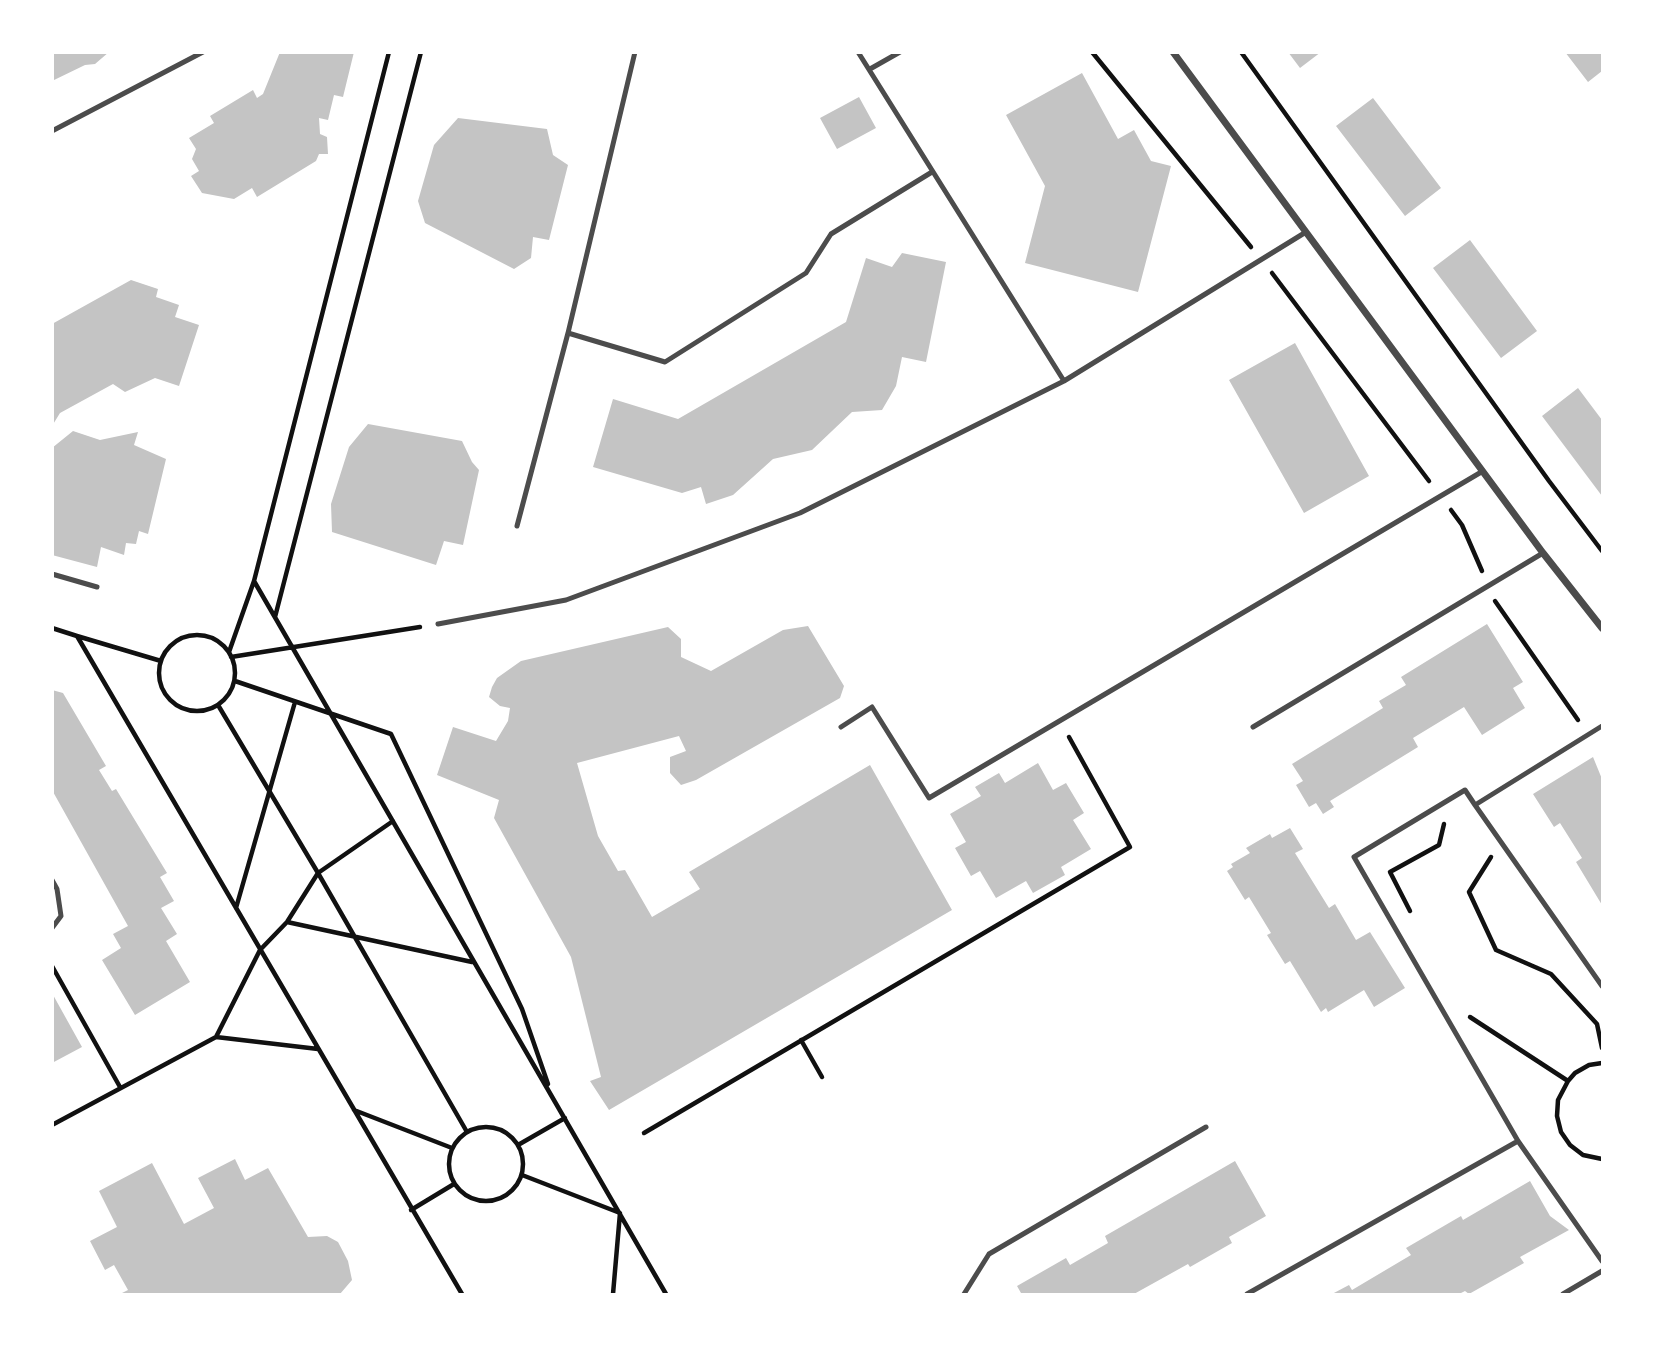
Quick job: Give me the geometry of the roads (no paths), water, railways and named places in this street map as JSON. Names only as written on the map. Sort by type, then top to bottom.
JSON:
[{"type":"street","points":[[1173,52],[1543,553],[1602,628]]},
{"type":"lane","points":[[52,131],[203,52]]},
{"type":"lane","points":[[517,526],[568,333],[635,52]]},
{"type":"lane","points":[[858,52],[1064,382]]},
{"type":"lane","points":[[870,69],[900,52]]},
{"type":"lane","points":[[568,333],[665,362],[806,273],[831,234],[932,172]]},
{"type":"lane","points":[[438,624],[566,600],[800,513],[1064,382],[1306,232]]},
{"type":"lane","points":[[841,727],[872,707],[929,798],[1483,471]]},
{"type":"lane","points":[[1253,727],[1543,553]]},
{"type":"lane","points":[[52,574],[97,587]]},
{"type":"lane","points":[[1475,804],[1602,726]]},
{"type":"lane","points":[[1602,986],[1465,790],[1353,857],[1518,1141],[1602,1261]]},
{"type":"lane","points":[[52,880],[57,889],[61,916],[52,928]]},
{"type":"lane","points":[[964,1294],[989,1254],[1206,1127]]},
{"type":"lane","points":[[1247,1294],[1518,1141]]},
{"type":"lane","points":[[1563,1294],[1602,1270]]}]
